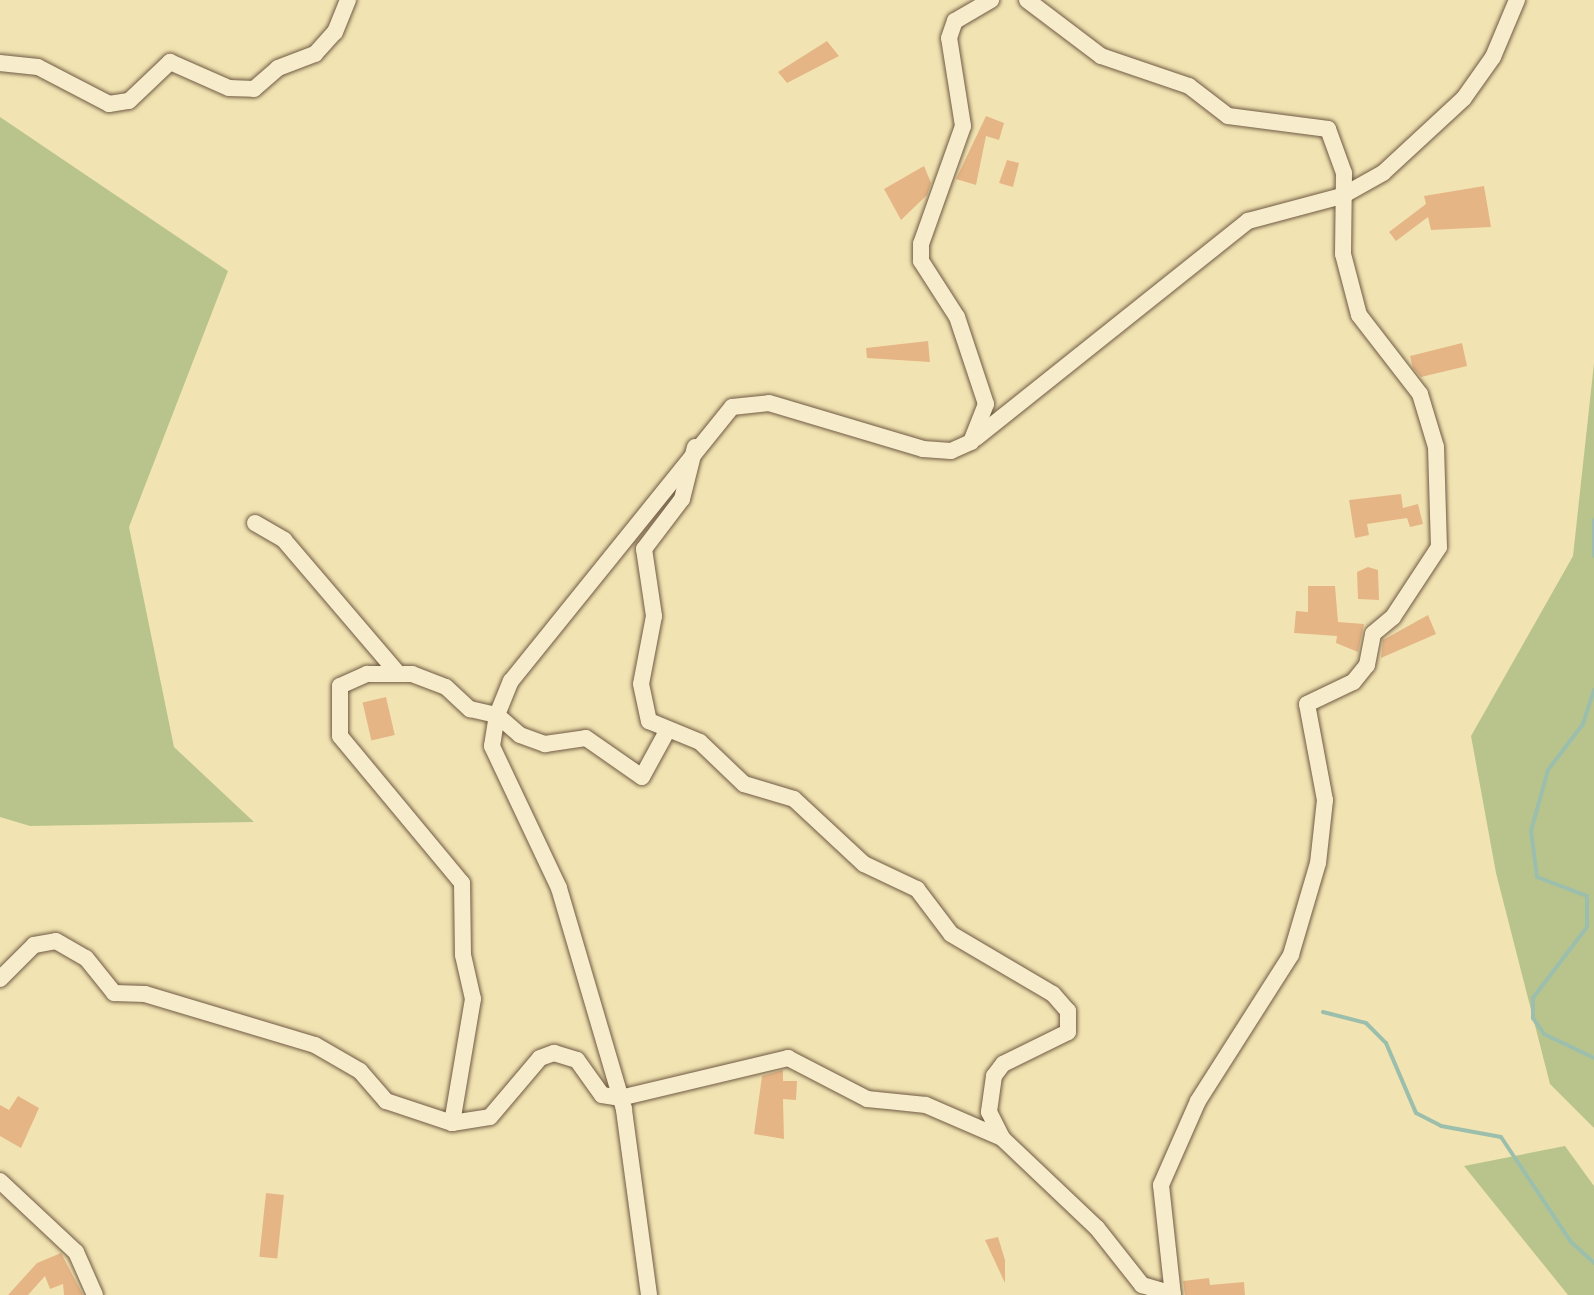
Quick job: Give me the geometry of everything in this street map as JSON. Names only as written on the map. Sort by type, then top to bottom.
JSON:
[{"type":"street","points":[[0,63],[38,67],[109,104],[129,101],[170,62],[229,88],[254,89],[278,68],[315,54],[335,32],[348,0]]},
{"type":"street","points":[[971,442],[986,404],[957,317],[921,261],[921,244],[963,126],[949,38],[955,21],[991,0]]},
{"type":"street","points":[[0,979],[42,940],[56,941],[86,958],[114,993],[145,994],[315,1045],[360,1071],[386,1101],[452,1123],[490,1117],[540,1058],[554,1053],[577,1060],[602,1095],[620,1098],[788,1058],[867,1099],[926,1105],[1002,1138],[1097,1228],[1142,1285],[1173,1294],[1161,1185],[1198,1101],[1291,955],[1318,863],[1325,800],[1307,704],[1353,682],[1367,665],[1373,634],[1424,572],[1442,528],[1427,413],[1359,315],[1343,254],[1339,145],[1328,129],[1228,116],[1189,86],[1101,56],[1027,0]]},
{"type":"street","points":[[649,1295],[620,1098],[559,888],[496,758],[497,715],[511,681],[719,415],[749,402],[923,449],[951,451],[971,442],[1224,237],[1248,221],[1342,196],[1383,173],[1464,98],[1493,57],[1517,0]]},
{"type":"street","points":[[695,447],[682,499],[644,549],[654,616],[642,708],[666,733],[700,742],[744,784],[794,799],[864,864],[917,889],[951,934],[1053,994],[1068,1011],[1068,1032],[1003,1064],[994,1076],[989,1112],[1002,1138]]},
{"type":"street","points":[[255,523],[284,540],[396,671],[497,715],[545,744],[586,738],[642,777],[666,733]]},
{"type":"street","points":[[396,671],[347,680],[336,697],[336,714],[340,736],[462,883],[463,955],[473,999],[452,1123]]},
{"type":"street","points":[[0,1181],[76,1252],[95,1295]]},
{"type":"green space","points":[[0,117],[228,271],[129,527],[174,747],[254,822],[30,826],[0,817]]},
{"type":"green space","points":[[1594,363],[1594,1128],[1550,1084],[1496,873],[1471,736],[1573,556]]},
{"type":"green space","points":[[1565,1146],[1594,1186],[1594,1295],[1568,1295],[1464,1166]]},
{"type":"building","points":[[827,41],[839,56],[787,83],[778,72]]},
{"type":"building","points":[[986,116],[1004,123],[999,140],[986,136],[976,185],[956,179]]},
{"type":"building","points":[[1007,160],[1019,163],[1013,187],[999,183]]},
{"type":"building","points":[[924,166],[931,183],[927,195],[901,220],[884,189]]},
{"type":"building","points":[[1484,186],[1491,227],[1431,230],[1428,217],[1396,241],[1389,232],[1426,204],[1424,196]]},
{"type":"building","points":[[928,341],[930,362],[867,358],[866,348]]},
{"type":"building","points":[[1462,343],[1467,366],[1421,377],[1413,368],[1410,356]]},
{"type":"building","points":[[1401,494],[1403,508],[1418,504],[1423,524],[1410,527],[1407,518],[1367,524],[1369,535],[1355,538],[1349,500]]},
{"type":"building","points":[[1368,567],[1378,570],[1379,600],[1358,599],[1357,572]]},
{"type":"building","points":[[1308,586],[1335,586],[1338,622],[1364,624],[1358,652],[1336,643],[1337,636],[1294,633],[1296,611],[1308,612]]},
{"type":"building","points":[[1428,615],[1436,634],[1381,658],[1383,640]]},
{"type":"building","points":[[386,697],[395,735],[371,740],[363,702]]},
{"type":"building","points":[[783,1070],[783,1081],[797,1081],[796,1100],[783,1099],[784,1139],[754,1134],[762,1076]]},
{"type":"building","points":[[18,1096],[39,1108],[21,1148],[0,1136],[0,1105],[9,1110]]},
{"type":"building","points":[[266,1193],[284,1195],[277,1259],[259,1257]]},
{"type":"building","points":[[998,1237],[1005,1260],[1005,1283],[985,1240]]},
{"type":"building","points":[[61,1253],[83,1295],[64,1295],[63,1284],[50,1289],[45,1276],[28,1295],[8,1295],[37,1263]]},
{"type":"building","points":[[1209,1278],[1210,1285],[1244,1282],[1245,1295],[1185,1295],[1183,1281]]},
{"type":"waterway","points":[[1594,520],[1594,556]]},
{"type":"waterway","points":[[1594,690],[1583,724],[1548,770],[1531,831],[1537,877],[1587,896],[1587,927],[1533,998],[1533,1018],[1544,1034],[1594,1058]]},
{"type":"waterway","points":[[1323,1012],[1366,1023],[1386,1043],[1416,1113],[1441,1126],[1501,1137],[1571,1242],[1594,1263]]}]
